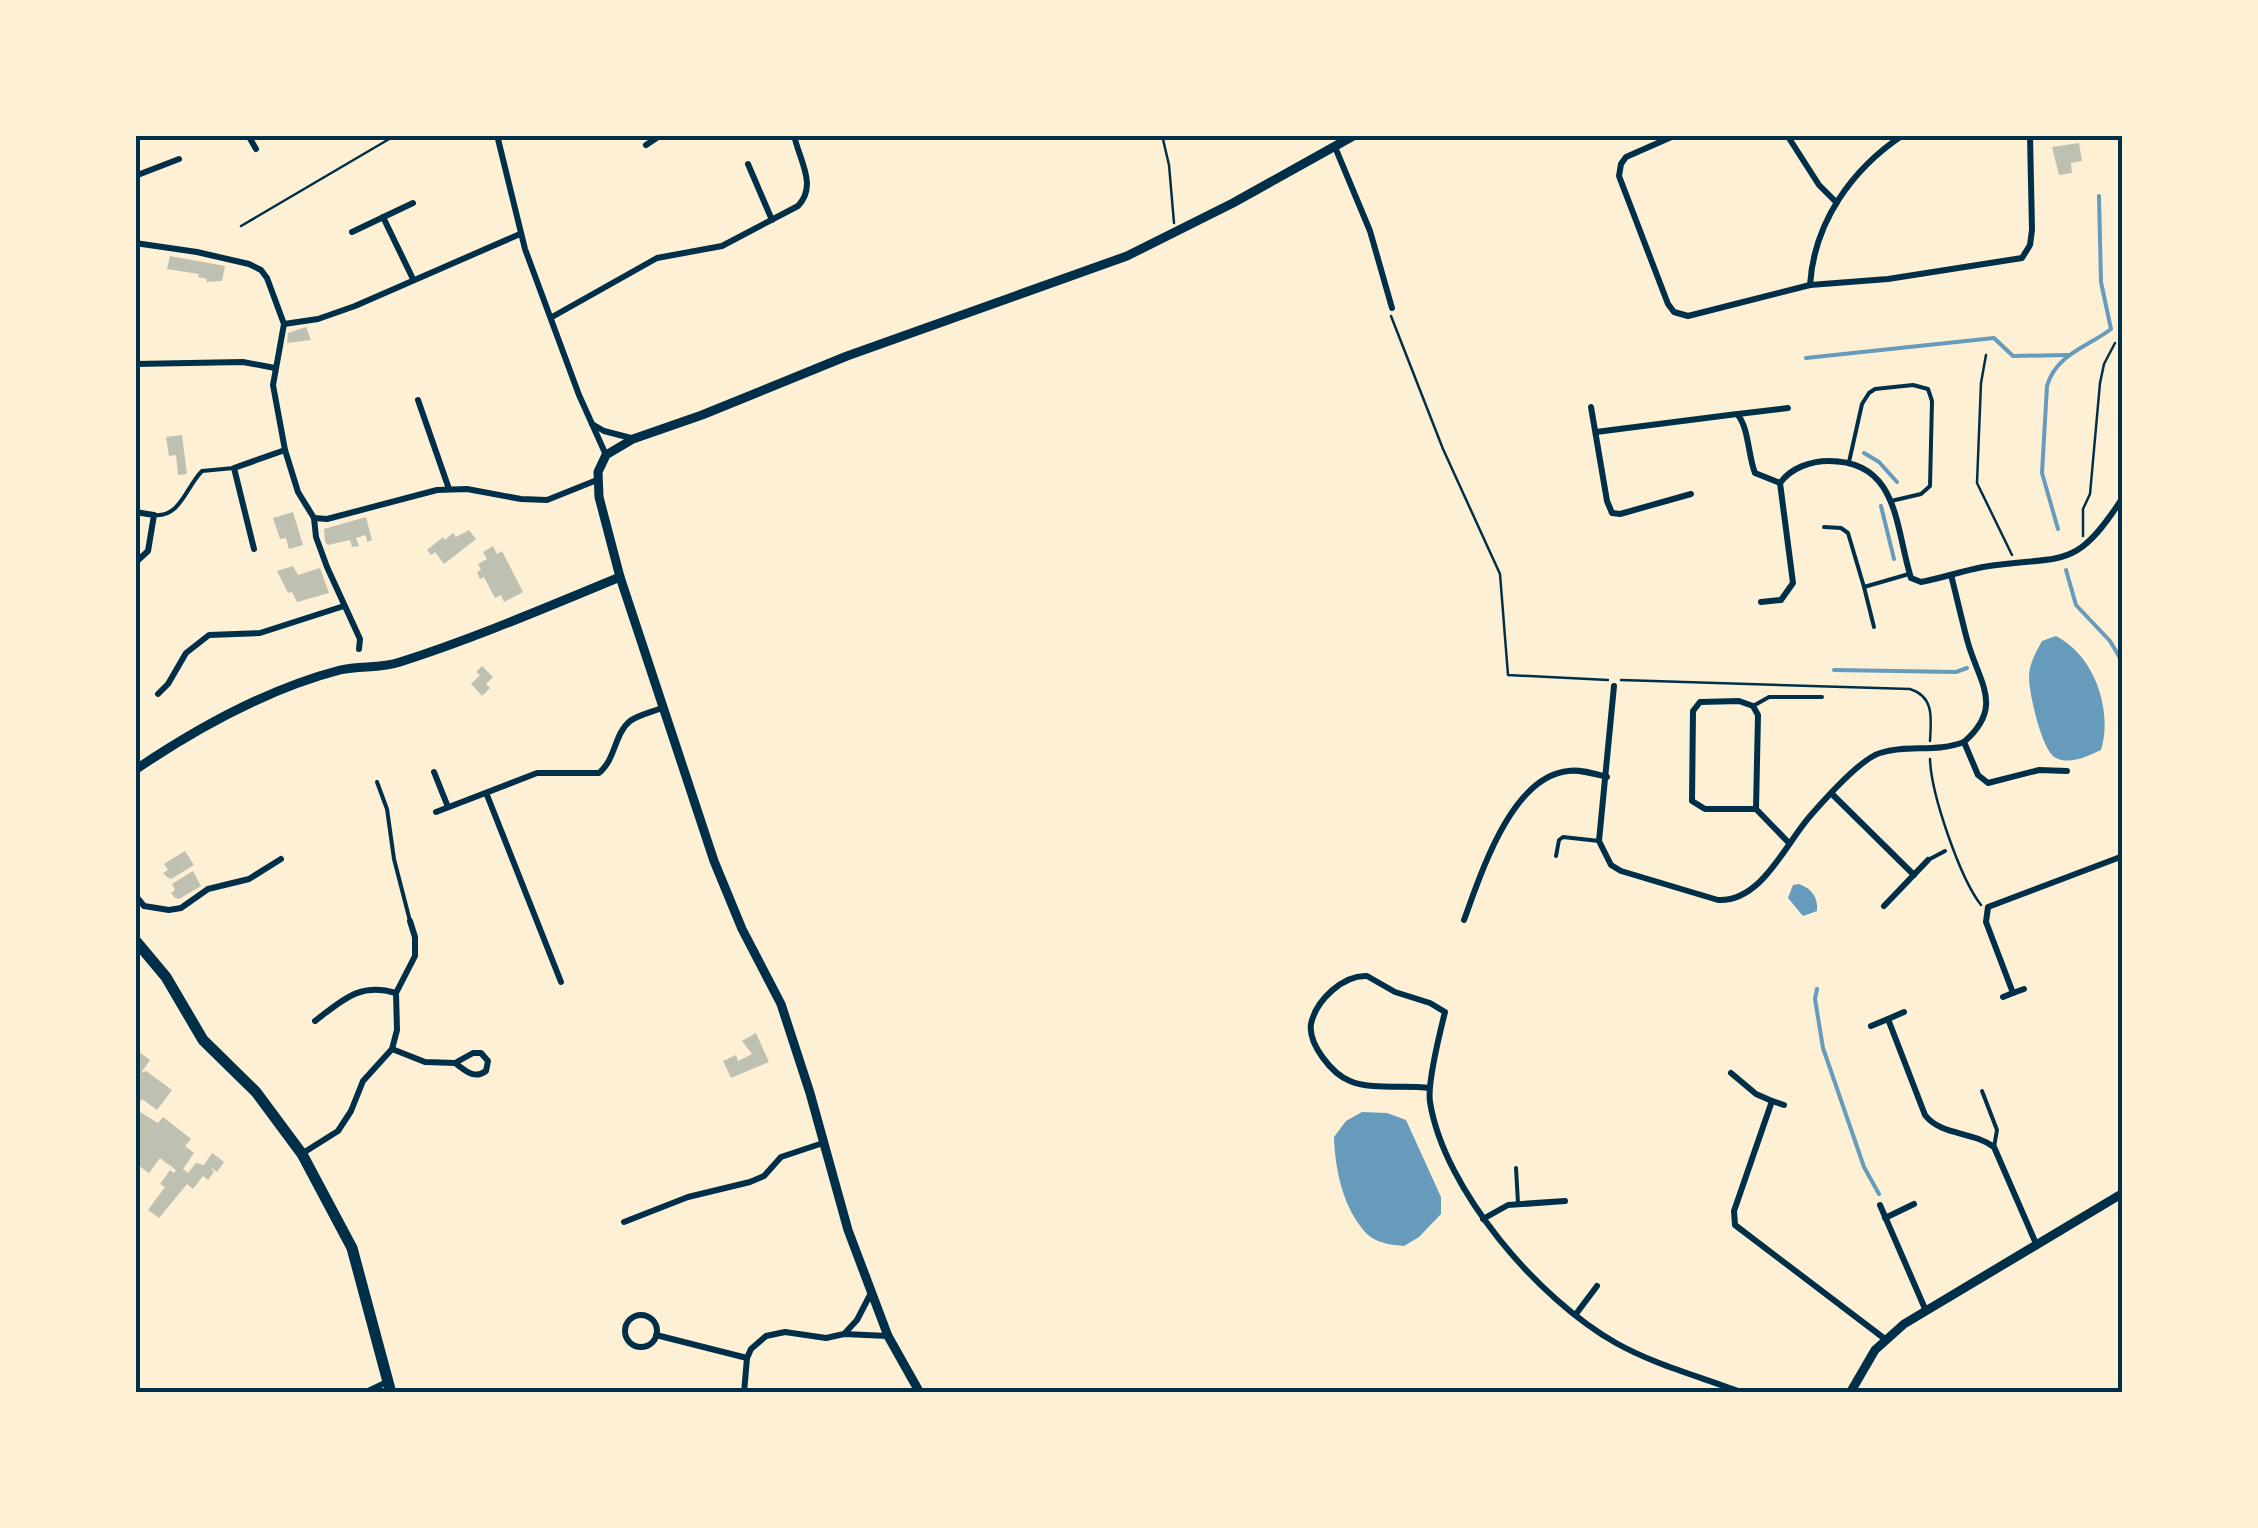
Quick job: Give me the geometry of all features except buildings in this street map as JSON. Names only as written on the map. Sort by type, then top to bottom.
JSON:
[{"type":"highway","points":[[135,940],[166,977],[203,1040],[256,1092],[302,1154],[352,1248],[389,1388]]},
{"type":"main road","points":[[920,1393],[888,1336],[848,1230],[792,1032],[729,900],[620,577],[597,480],[606,456],[632,438],[1126,256],[1175,234],[1356,135]]},
{"type":"main road","points":[[135,770],[217,720],[294,684],[344,669],[382,668],[473,637],[620,577]]},
{"type":"main road","points":[[1850,1393],[1866,1362],[1885,1340],[1926,1311],[2123,1193]]},
{"type":"street","points":[[248,135],[256,149]]},
{"type":"street","points":[[497,135],[520,234],[588,418],[606,456]]},
{"type":"street","points":[[646,145],[661,135]]},
{"type":"street","points":[[552,318],[656,258],[715,248],[802,202],[808,180],[794,135]]},
{"type":"street","points":[[1676,135],[1626,158],[1619,176],[1668,304],[1681,315],[1691,316],[1810,285],[2017,261],[2028,250],[2032,230],[2030,135]]},
{"type":"street","points":[[1786,135],[1836,202]]},
{"type":"street","points":[[1810,285],[1818,243],[1836,202],[1868,163],[1903,135]]},
{"type":"street","points":[[1335,147],[1370,231],[1392,308]]},
{"type":"street","points":[[135,176],[179,159]]},
{"type":"street","points":[[748,164],[772,220]]},
{"type":"street","points":[[352,232],[413,204]]},
{"type":"street","points":[[384,218],[413,279]]},
{"type":"street","points":[[284,324],[318,319],[520,234]]},
{"type":"street","points":[[135,243],[197,252],[258,268],[264,274],[284,324],[273,393],[284,450],[360,639],[359,650]]},
{"type":"street","points":[[135,364],[228,362],[276,368]]},
{"type":"street","points":[[418,400],[449,489]]},
{"type":"street","points":[[1591,407],[1612,513],[1691,494]]},
{"type":"street","points":[[1596,432],[1788,408]]},
{"type":"street","points":[[1737,414],[1743,420],[1755,473],[1780,483]]},
{"type":"street","points":[[588,418],[604,431],[632,438]]},
{"type":"street","points":[[254,549],[234,468],[284,450]]},
{"type":"street","points":[[1780,483],[1795,469],[1815,462],[1849,463],[1875,477],[1891,501],[1909,574],[1921,582],[1984,567],[2060,558],[2084,548],[2099,534],[2123,497]]},
{"type":"street","points":[[314,518],[327,519],[412,495],[449,489],[547,500],[597,480]]},
{"type":"street","points":[[1762,602],[1781,600],[1792,583],[1780,483]]},
{"type":"street","points":[[135,512],[154,514],[148,551],[135,563]]},
{"type":"street","points":[[1614,686],[1599,841],[1611,864],[1622,871],[1728,901],[1748,894],[1832,794],[1880,752],[1941,749],[1964,742],[1983,721],[1986,702],[1982,676],[1970,649],[1951,575]]},
{"type":"street","points":[[158,694],[186,654],[209,635],[260,632],[344,606]]},
{"type":"street","points":[[1756,809],[1705,809],[1690,796],[1696,706],[1705,700],[1739,700],[1753,706],[1758,715],[1756,809],[1789,843]]},
{"type":"street","points":[[436,812],[537,773],[600,772],[612,760],[621,734],[631,720],[662,708]]},
{"type":"street","points":[[1964,742],[1978,775],[1988,783],[2039,770],[2067,771]]},
{"type":"street","points":[[1464,920],[1503,827],[1526,796],[1551,775],[1571,770],[1607,777]]},
{"type":"street","points":[[434,772],[448,807]]},
{"type":"street","points":[[1832,794],[1914,875]]},
{"type":"street","points":[[488,795],[561,982]]},
{"type":"street","points":[[2013,993],[1986,922],[1988,907],[2123,856]]},
{"type":"street","points":[[135,895],[144,906],[181,908],[212,886],[250,879],[281,859]]},
{"type":"street","points":[[1884,906],[1928,860]]},
{"type":"street","points":[[302,1154],[338,1131],[363,1081],[392,1049],[397,1030],[396,992],[415,956],[416,938],[410,921]]},
{"type":"street","points":[[1429,1088],[1352,1083],[1327,1062],[1315,1046],[1310,1030],[1312,1020],[1345,980],[1357,976],[1375,978],[1395,992],[1445,1012],[1429,1088],[1436,1125],[1465,1191],[1483,1218],[1546,1289],[1620,1346],[1744,1393]]},
{"type":"street","points":[[2004,997],[2024,989]]},
{"type":"street","points":[[315,1020],[362,990],[396,992]]},
{"type":"street","points":[[1871,1026],[1904,1012]]},
{"type":"street","points":[[1888,1019],[1926,1118],[1934,1125],[1984,1140],[1994,1147],[2037,1246]]},
{"type":"street","points":[[392,1049],[416,1060],[455,1063],[476,1076],[486,1071],[488,1064],[486,1057],[477,1052],[455,1063]]},
{"type":"street","points":[[1730,1073],[1756,1094],[1784,1105]]},
{"type":"street","points":[[1772,1101],[1734,1211],[1735,1224],[1885,1340]]},
{"type":"street","points":[[624,1222],[688,1197],[750,1182],[764,1176],[781,1157],[823,1143]]},
{"type":"street","points":[[1483,1218],[1508,1205],[1565,1200]]},
{"type":"street","points":[[1885,1218],[1914,1204]]},
{"type":"street","points":[[1880,1205],[1926,1311]]},
{"type":"street","points":[[1576,1314],[1597,1286]]},
{"type":"street","points":[[844,1334],[857,1320],[871,1292]]},
{"type":"street","points":[[643,1315],[656,1324],[656,1334],[651,1344],[631,1344],[625,1330],[628,1320],[643,1315]]},
{"type":"street","points":[[744,1393],[747,1358],[758,1342],[774,1333],[795,1332],[826,1338],[844,1334],[888,1336]]},
{"type":"street","points":[[656,1334],[747,1358]]},
{"type":"street","points":[[1711,1393],[1715,1382]]},
{"type":"street","points":[[364,1393],[389,1388]]},
{"type":"lane","points":[[1849,463],[1868,393],[1913,384],[1928,389],[1932,405],[1930,486],[1921,494],[1891,501]]},
{"type":"lane","points":[[154,514],[163,516],[174,511],[202,471],[234,468]]},
{"type":"lane","points":[[1824,526],[1847,531],[1874,627]]},
{"type":"lane","points":[[1864,587],[1909,574]]},
{"type":"lane","points":[[1753,706],[1769,697],[1822,697]]},
{"type":"lane","points":[[377,782],[387,809],[394,859],[410,921]]},
{"type":"lane","points":[[1556,856],[1563,837],[1599,841]]},
{"type":"lane","points":[[1928,860],[1945,852]]},
{"type":"lane","points":[[1982,1091],[1997,1130],[1994,1147]]},
{"type":"lane","points":[[1516,1168],[1518,1203]]},
{"type":"path","points":[[241,226],[396,135]]},
{"type":"path","points":[[1162,135],[1175,234]]},
{"type":"path","points":[[1392,308],[1390,314],[1443,449],[1500,574],[1508,676]]},
{"type":"path","points":[[2084,548],[2082,509],[2090,494],[2100,383],[2115,343]]},
{"type":"path","points":[[1986,355],[1981,383],[1977,483],[2018,565]]},
{"type":"water","points":[[2056,636],[2070,645],[2091,671],[2105,719],[2101,750],[2073,760],[2056,758],[2046,745],[2030,685],[2030,667],[2042,641]]},
{"type":"water","points":[[1799,884],[1813,894],[1817,911],[1803,916],[1788,898],[1793,885]]},
{"type":"water","points":[[1362,1112],[1387,1113],[1406,1120],[1441,1197],[1441,1214],[1419,1237],[1404,1246],[1367,1234],[1352,1213],[1342,1188],[1334,1137],[1346,1121]]},
{"type":"waterway","points":[[2058,529],[2042,473],[2047,386],[2065,359],[2111,329],[2101,282],[2099,196]]},
{"type":"waterway","points":[[1806,358],[1994,338],[2013,356],[2068,355]]},
{"type":"waterway","points":[[1864,453],[1879,462],[1897,482]]},
{"type":"waterway","points":[[1881,506],[1894,559]]},
{"type":"waterway","points":[[2066,570],[2076,605],[2110,641],[2123,663]]},
{"type":"waterway","points":[[1834,670],[1956,672],[1967,668]]},
{"type":"waterway","points":[[1817,989],[1815,999],[1823,1048],[1864,1167],[1879,1194]]}]
